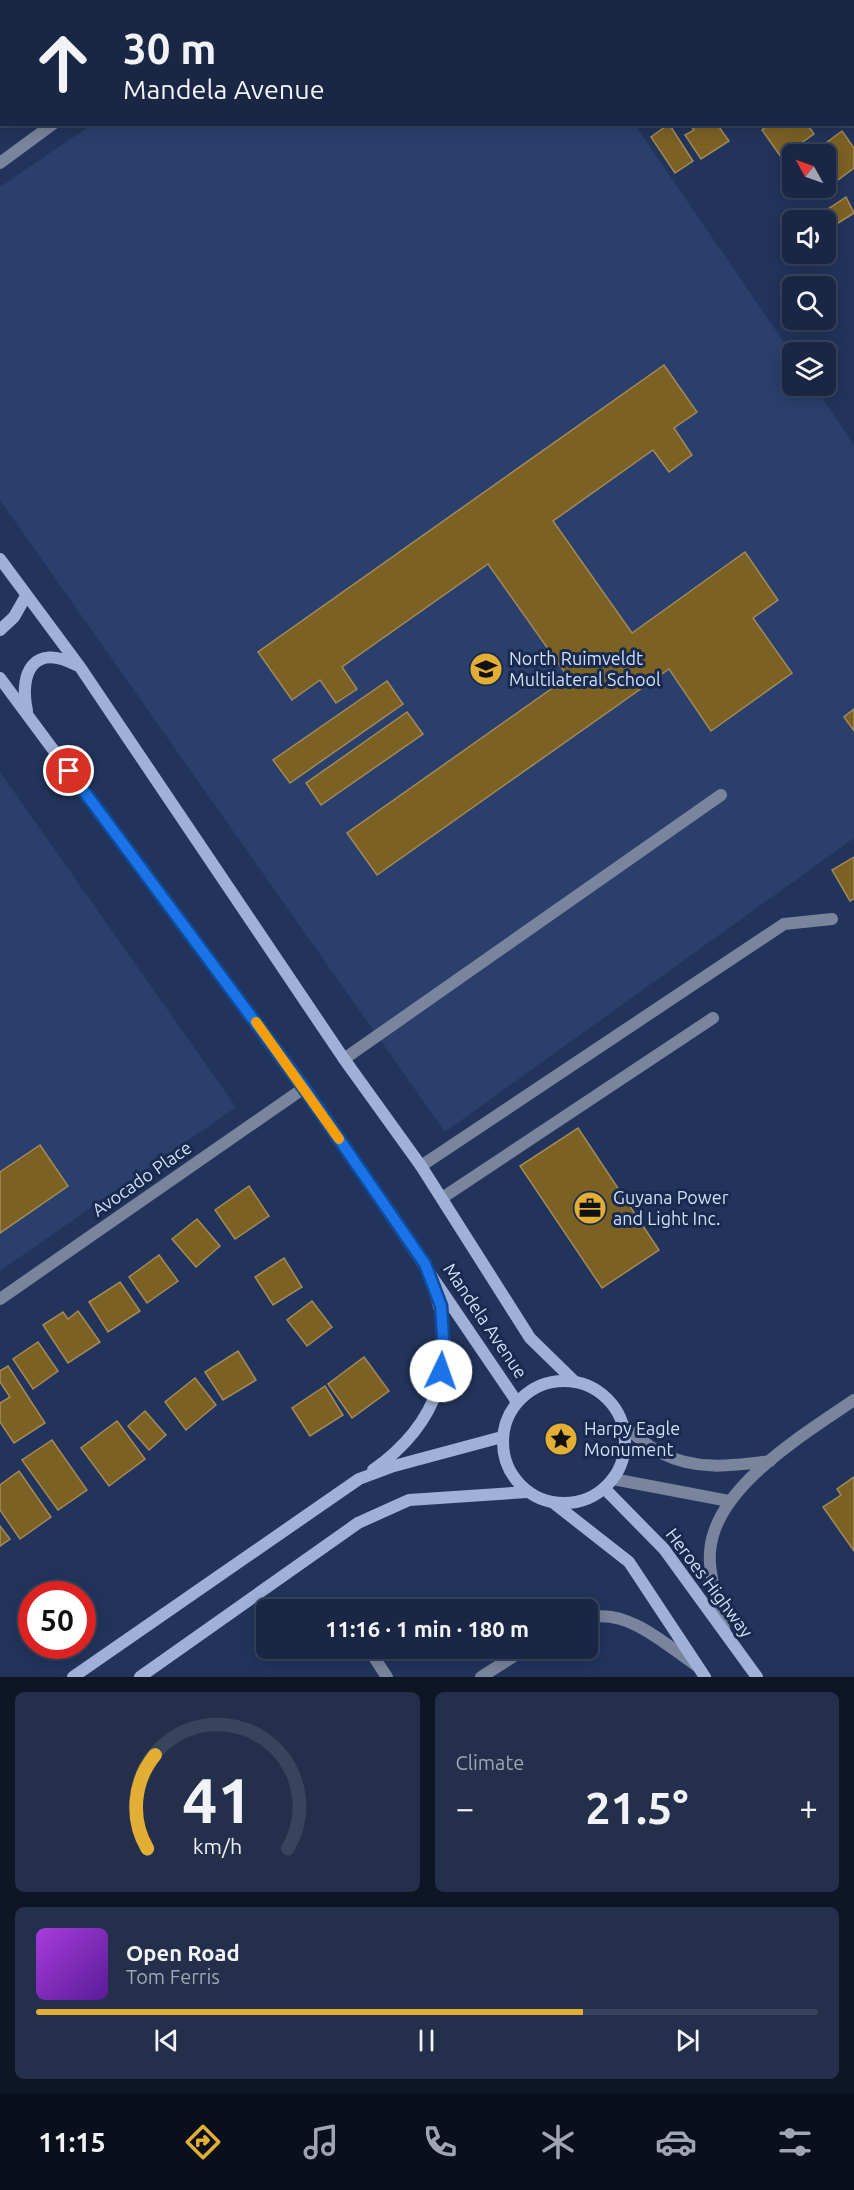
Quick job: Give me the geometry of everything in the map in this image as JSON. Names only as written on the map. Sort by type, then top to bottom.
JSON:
[{"type":"main road","points":[[0,559],[80,666],[344,1059],[421,1166],[530,1338],[575,1382]]},
{"type":"main road","points":[[0,630],[14,617],[26,596]]},
{"type":"main road","points":[[28,715],[23,693],[24,681],[28,670],[37,661],[52,656],[80,666]]},
{"type":"main road","name":"Mandela Avenue","points":[[0,678],[304,1088],[517,1402]]},
{"type":"main road","points":[[73,1677],[391,1457],[421,1425],[439,1390],[444,1352],[441,1306],[425,1264]]},
{"type":"main road","points":[[555,1504],[573,1503],[590,1498],[604,1488],[613,1479],[624,1453],[623,1425],[616,1410],[605,1397],[591,1387],[575,1382],[554,1381],[533,1388],[517,1402],[507,1418],[502,1437],[504,1458],[512,1477],[527,1492],[555,1504],[629,1562],[705,1677]]},
{"type":"main road","points":[[359,1479],[394,1466],[502,1437]]},
{"type":"main road","name":"Heroes Highway","points":[[604,1488],[664,1549],[756,1677]]},
{"type":"main road","points":[[141,1677],[358,1523],[409,1500],[527,1492]]},
{"type":"street","points":[[0,164],[50,126]]},
{"type":"street","points":[[344,1059],[721,795]]},
{"type":"street","points":[[421,1166],[784,924],[832,919]]},
{"type":"street","points":[[442,1198],[713,1018]]},
{"type":"street","name":"Avocado Place","points":[[0,1299],[304,1088]]},
{"type":"street","points":[[724,1633],[709,1555],[712,1532],[729,1502],[771,1461],[793,1442],[854,1400]]},
{"type":"street","points":[[623,1425],[660,1453],[693,1464],[718,1468],[771,1461]]},
{"type":"street","points":[[613,1479],[729,1502]]},
{"type":"street","points":[[598,1616],[622,1620],[648,1632],[697,1666]]},
{"type":"street","points":[[375,1659],[387,1677]]},
{"type":"street","points":[[481,1677],[510,1659]]},
{"type":"shaded area","name":"North Ruimveldt Multilateral School","points":[[90,126],[636,126],[784,342],[782,396],[821,396],[854,445],[854,838],[445,1132],[0,500],[0,187]]},
{"type":"shaded area","points":[[0,772],[236,1107],[0,1271]]},
{"type":"building","points":[[666,126],[670,126],[693,161],[675,173],[651,137]]},
{"type":"building","points":[[691,126],[718,126],[729,141],[701,159],[685,135],[694,130]]},
{"type":"building","points":[[767,126],[808,126],[814,134],[800,144],[782,144],[781,157],[762,130]]},
{"type":"building","points":[[842,131],[854,148],[854,168],[836,181],[836,144],[824,144]]},
{"type":"building","points":[[846,197],[854,213],[836,224],[836,210],[826,210]]},
{"type":"building","points":[[664,365],[697,412],[674,428],[692,455],[669,472],[653,450],[553,521],[632,633],[745,552],[778,600],[753,618],[792,673],[711,731],[669,669],[377,875],[347,833],[568,677],[488,564],[342,667],[357,689],[336,703],[320,680],[292,700],[258,652]]},
{"type":"building","points":[[387,681],[403,704],[290,783],[273,760]]},
{"type":"building","points":[[854,709],[854,731],[844,717]]},
{"type":"building","points":[[407,712],[423,734],[321,805],[306,783]]},
{"type":"building","points":[[854,857],[854,899],[850,901],[832,870]]},
{"type":"building","name":"Guyana Power and Light Inc.","points":[[578,1128],[659,1250],[602,1288],[520,1166]]},
{"type":"building","points":[[40,1145],[68,1186],[0,1233],[0,1172]]},
{"type":"building","points":[[249,1186],[269,1216],[235,1239],[215,1210]]},
{"type":"building","points":[[197,1219],[220,1246],[196,1267],[172,1239]]},
{"type":"building","points":[[159,1255],[178,1281],[147,1303],[129,1277]]},
{"type":"building","points":[[284,1258],[302,1287],[273,1305],[255,1277]]},
{"type":"building","points":[[120,1282],[140,1311],[108,1332],[89,1302]]},
{"type":"building","points":[[312,1301],[332,1327],[307,1346],[287,1320]]},
{"type":"building","points":[[78,1311],[100,1342],[68,1363],[43,1325],[63,1312],[68,1319]]},
{"type":"building","points":[[38,1342],[58,1371],[33,1389],[13,1359]]},
{"type":"building","points":[[238,1351],[256,1380],[223,1400],[205,1372]]},
{"type":"building","points":[[364,1357],[389,1391],[352,1418],[328,1384]]},
{"type":"building","points":[[8,1366],[45,1423],[14,1443],[0,1422],[0,1403],[10,1397],[0,1382],[0,1371]]},
{"type":"building","points":[[195,1378],[216,1405],[186,1430],[165,1402]]},
{"type":"building","points":[[325,1386],[343,1415],[310,1436],[292,1408]]},
{"type":"building","points":[[145,1411],[166,1435],[149,1450],[128,1426]]},
{"type":"building","points":[[117,1421],[145,1459],[109,1486],[81,1448]]},
{"type":"building","points":[[52,1440],[87,1490],[58,1510],[22,1460]]},
{"type":"building","points":[[19,1471],[51,1517],[20,1539],[0,1510],[0,1485]]},
{"type":"building","points":[[854,1477],[854,1551],[823,1507],[841,1495],[837,1489]]},
{"type":"building","points":[[0,1526],[10,1539],[0,1546]]},
{"type":"slow traffic","points":[[256,1022],[339,1139]]},
{"type":"place","name":"North Ruimveldt Multilateral School","points":[[486,669]]},
{"type":"place","name":"Guyana Power and Light Inc.","points":[[590,1208]]},
{"type":"place","name":"Harpy Eagle Monument","points":[[561,1439]]},
{"type":"route","points":[[69,771],[304,1088],[425,1264],[441,1306],[444,1352],[441,1371]]}]
